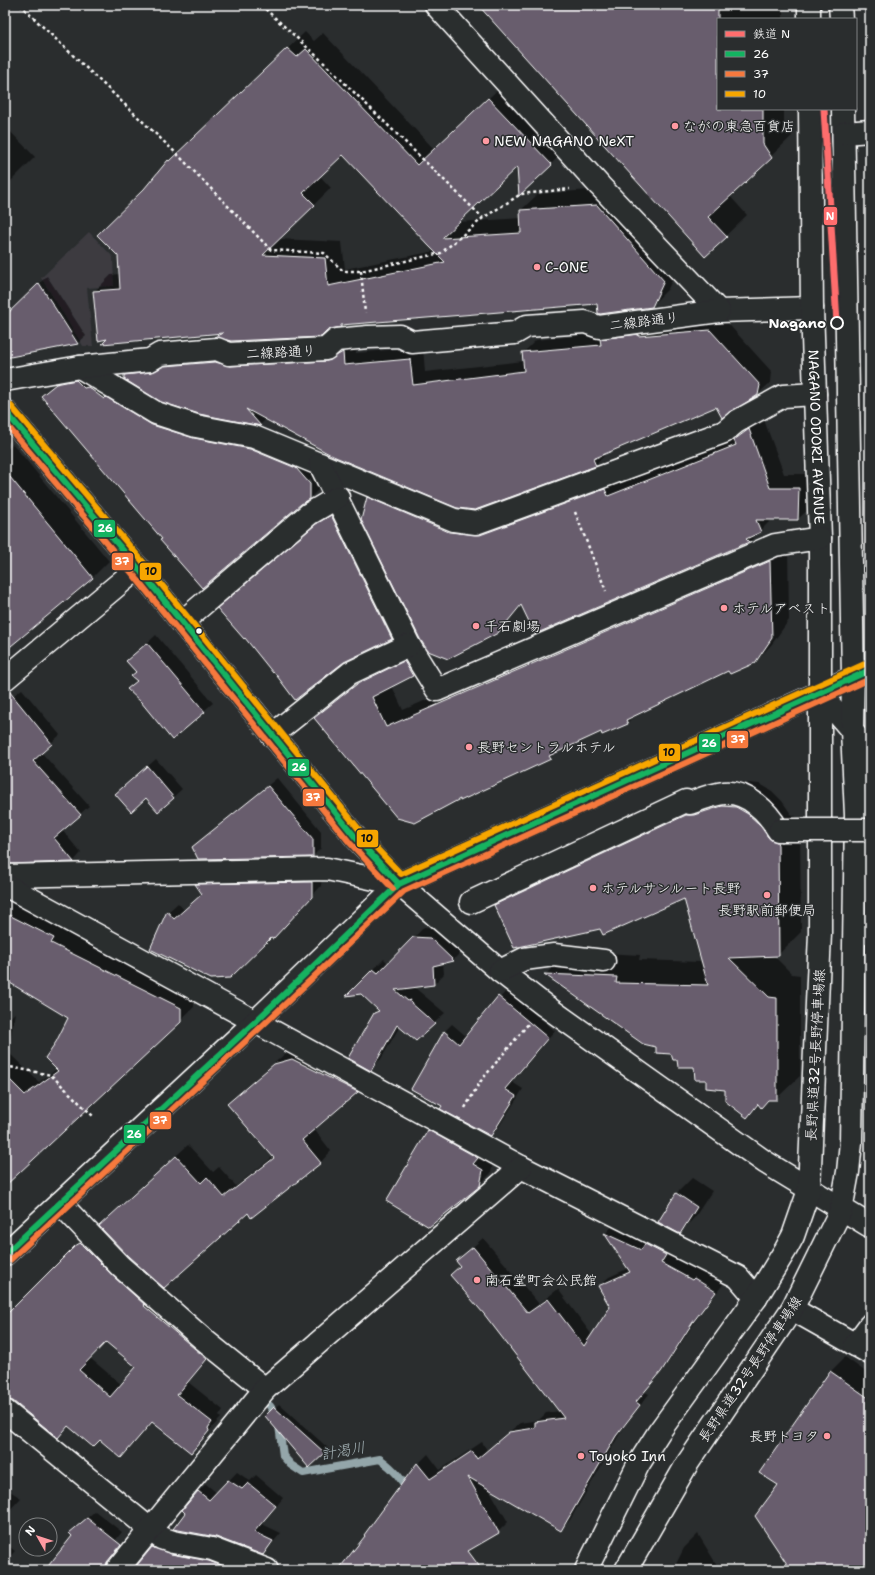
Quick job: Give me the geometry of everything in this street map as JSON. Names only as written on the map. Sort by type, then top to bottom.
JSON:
[{"type":"street","points":[[436,5],[600,186],[719,311]]},
{"type":"street","points":[[809,5],[809,18]]},
{"type":"street","points":[[840,5],[841,18]]},
{"type":"street","name":"NAGANO ODORI AVENUE","points":[[810,110],[812,308],[820,538],[820,693]]},
{"type":"street","points":[[5,1254],[256,1021],[399,884],[861,674],[852,639],[843,110]]},
{"type":"street","points":[[844,133],[870,131]]},
{"type":"street","name":"二線路通り","points":[[5,380],[80,367],[150,360],[160,354],[217,349],[229,354],[326,349],[336,340],[368,337],[400,336],[412,342],[515,333],[527,326],[585,322],[599,327],[719,311],[812,308]]},
{"type":"street","points":[[80,367],[156,413],[196,426],[254,438],[454,520],[476,523],[724,432],[736,422],[783,396],[815,394]]},
{"type":"street","points":[[5,411],[138,568],[356,838],[399,884],[500,971],[544,1005],[766,1162],[841,1210],[870,1226]]},
{"type":"street","points":[[320,464],[338,497],[409,645],[437,690],[775,544],[820,538]]},
{"type":"street","points":[[182,622],[309,514],[338,497]]},
{"type":"street","points":[[5,679],[138,568]]},
{"type":"street","points":[[820,612],[870,656]]},
{"type":"street","points":[[272,735],[350,673],[409,645]]},
{"type":"street","name":"長野県道32号長野停車場線","points":[[626,1570],[686,1464],[792,1309],[841,1210],[848,1172],[851,1142],[863,932],[852,730],[861,674]]},
{"type":"street","points":[[820,693],[870,752]]},
{"type":"street","name":"長野県道32号長野停車場線","points":[[586,1570],[638,1465],[659,1432],[756,1298],[793,1236],[809,1190],[820,933],[820,693]]},
{"type":"street","points":[[471,902],[686,801],[690,803],[724,793],[736,795],[753,803],[766,812],[778,830],[870,830]]},
{"type":"street","points":[[5,876],[327,869],[399,884]]},
{"type":"street","points":[[5,885],[521,1167],[738,1276],[756,1298]]},
{"type":"street","points":[[500,971],[524,959],[554,955],[604,961]]},
{"type":"street","points":[[117,1570],[265,1389],[521,1167]]},
{"type":"street","points":[[60,1203],[120,1266],[203,1339],[265,1389]]},
{"type":"street","points":[[792,1309],[862,1349],[870,1325]]},
{"type":"street","points":[[5,1411],[161,1538],[173,1542],[212,1549],[266,1570]]},
{"type":"path","points":[[20,5],[179,156],[271,250],[324,253],[343,271],[360,271],[442,253],[483,218],[521,194],[600,186]]},
{"type":"path","points":[[261,5],[383,120],[483,218]]},
{"type":"path","points":[[360,271],[368,337]]},
{"type":"path","points":[[566,491],[615,614]]},
{"type":"path","points":[[452,1129],[480,1082],[544,1005]]},
{"type":"path","points":[[5,1066],[51,1075],[94,1116]]},
{"type":"shaded area","points":[[89,232],[113,257],[114,286],[87,288],[93,346],[83,346],[41,278]]},
{"type":"building","name":"ながの東急百貨店","points":[[478,5],[718,5],[717,110],[763,110],[763,144],[772,158],[708,217],[727,237],[705,257]]},
{"type":"building","points":[[287,48],[297,57],[306,49],[417,165],[488,98],[552,165],[519,196],[517,167],[442,238],[521,233],[520,210],[597,205],[664,281],[652,307],[600,314],[598,313],[597,304],[341,325],[341,327],[328,330],[321,337],[231,341],[214,337],[223,333],[102,344],[107,339],[98,341],[93,291],[120,289],[118,256],[97,235],[144,189],[168,160],[169,161]],"holes":[[[343,155],[445,262],[328,286],[325,258],[263,255],[315,205],[303,193]]]},
{"type":"building","points":[[39,283],[78,344],[5,358],[5,316]]},
{"type":"building","points":[[710,330],[760,385],[758,395],[722,418],[716,407],[593,459],[596,466],[475,510],[457,508],[333,456],[246,409],[261,426],[199,414],[161,402],[124,379],[124,375],[152,372],[164,366],[215,362],[230,366],[327,361],[343,352],[344,365],[410,359],[413,385],[524,371],[522,352],[601,345],[600,339],[639,334],[638,336]]},
{"type":"building","points":[[76,380],[84,388],[88,387],[104,399],[106,397],[152,425],[194,438],[250,449],[296,468],[310,484],[310,499],[301,504],[202,588],[160,540],[162,539],[41,396],[56,384]]},
{"type":"building","points":[[749,429],[770,488],[799,488],[798,520],[756,520],[761,532],[746,539],[749,542],[535,634],[521,605],[498,633],[448,659],[428,651],[420,639],[361,520],[367,497],[449,532],[480,535],[605,489],[608,496],[736,445],[734,440]]},
{"type":"building","points":[[5,471],[93,578],[5,651]]},
{"type":"building","points":[[331,515],[392,639],[344,662],[295,700],[274,672],[273,673],[245,638],[244,639],[217,608],[316,524]]},
{"type":"building","points":[[770,561],[772,638],[755,663],[730,674],[728,671],[626,720],[628,724],[602,735],[601,732],[549,756],[551,759],[460,801],[460,799],[415,823],[397,818],[314,718],[357,684],[404,661],[413,676],[372,697],[386,727]]},
{"type":"building","points":[[147,643],[205,712],[172,740],[141,702],[127,689],[137,681],[131,676],[136,672],[126,661]]},
{"type":"building","points":[[5,691],[9,691],[52,744],[33,761],[81,815],[54,838],[74,862],[5,864]]},
{"type":"building","points":[[147,766],[174,798],[158,812],[146,798],[131,812],[115,794]]},
{"type":"building","points":[[268,786],[313,839],[313,857],[198,859],[192,847]]},
{"type":"building","points":[[722,806],[736,807],[748,814],[759,824],[768,837],[777,842],[778,845],[779,956],[729,958],[769,997],[777,998],[777,1100],[768,1100],[761,1108],[758,1104],[747,1118],[725,1101],[725,1090],[706,1088],[706,1080],[695,1080],[694,1067],[678,1067],[677,1060],[673,1060],[671,1054],[656,1053],[656,1047],[643,1044],[544,974],[617,977],[616,983],[708,985],[684,899],[603,935],[600,929],[514,948],[494,905],[686,815],[694,815]]},
{"type":"building","points":[[312,882],[312,897],[273,939],[271,938],[230,978],[211,979],[150,949],[167,911],[174,919],[202,894],[195,884]]},
{"type":"building","points":[[5,913],[54,938],[51,943],[181,1008],[181,1022],[5,1186],[5,1075],[25,1095],[58,1071],[45,1058],[56,1042],[68,1018],[5,980]]},
{"type":"building","points":[[413,937],[430,938],[454,961],[433,966],[434,985],[395,990],[408,1001],[411,1000],[410,1002],[435,1024],[416,1041],[397,1025],[371,1071],[348,1058],[374,1013],[379,1011],[361,994],[346,996],[373,969],[378,973]]},
{"type":"building","points":[[498,996],[548,1038],[505,1089],[516,1096],[491,1136],[440,1109],[442,1106],[411,1089],[444,1031],[459,1044]]},
{"type":"building","points":[[292,1059],[358,1092],[302,1140],[321,1163],[251,1218],[248,1213],[164,1288],[129,1257],[99,1226],[176,1156],[201,1183],[207,1177],[224,1197],[274,1158],[227,1104],[274,1064]]},
{"type":"building","points":[[428,1130],[478,1158],[473,1164],[483,1170],[480,1186],[429,1227],[386,1201]]},
{"type":"building","points":[[676,1193],[697,1207],[680,1234],[658,1222]]},
{"type":"building","points":[[604,1233],[641,1250],[645,1244],[666,1255],[661,1263],[692,1280],[694,1278],[716,1292],[693,1322],[661,1372],[636,1402],[640,1405],[616,1436],[561,1531],[468,1477],[499,1533],[468,1551],[482,1570],[338,1570],[365,1536],[364,1535],[417,1463],[430,1479],[472,1451],[477,1459],[509,1432],[535,1428],[535,1422],[564,1418],[484,1314],[450,1275],[460,1266],[456,1261],[473,1247],[528,1313],[548,1299],[584,1346],[610,1307],[598,1286],[630,1272]]},
{"type":"building","points":[[80,1243],[145,1305],[144,1306],[207,1359],[177,1395],[212,1422],[208,1428],[209,1431],[191,1453],[152,1422],[121,1458],[100,1440],[93,1447],[68,1426],[58,1438],[13,1401],[5,1399],[5,1316],[75,1246]],"holes":[[[106,1342],[136,1367],[110,1397],[79,1370]]]},
{"type":"building","name":"長野トヨタ","points":[[830,1371],[870,1399],[870,1570],[791,1570],[755,1516],[778,1485],[759,1473]]},
{"type":"building","points":[[274,1407],[325,1453],[309,1468],[265,1416]]},
{"type":"building","points":[[228,1480],[242,1489],[248,1483],[276,1506],[254,1532],[273,1541],[263,1555],[216,1537],[173,1529],[185,1513],[182,1510],[198,1491],[209,1500]]},
{"type":"building","points":[[87,1518],[121,1545],[107,1562],[105,1570],[45,1570],[55,1557],[58,1557],[58,1554],[72,1536],[69,1533]]},
{"type":"building","points":[[152,1547],[171,1554],[209,1561],[232,1570],[133,1570]]},
{"type":"waterway","name":"計渇川","points":[[270,1406],[278,1418],[283,1456],[291,1465],[303,1473],[380,1459],[396,1473],[407,1491]]},
{"type":"rail line","name":"N","points":[[824,110],[837,323]]},
{"type":"transit line","name":"10","points":[[11,406],[144,563],[362,833],[401,874],[867,663]]},
{"type":"transit line","name":"26","points":[[5,411],[138,568],[356,838],[399,884]]},
{"type":"transit line","name":"37","points":[[5,423],[132,573],[350,843],[393,889]]},
{"type":"transit line","name":"26","points":[[5,1254],[256,1021],[399,884],[870,670]]},
{"type":"transit line","name":"37","points":[[10,1260],[261,1027],[404,891],[870,679]]},
{"type":"place","name":"ながの東急百貨店","points":[[675,126]]},
{"type":"place","name":"NEW NAGANO NeXT","points":[[486,141]]},
{"type":"place","name":"C-ONE","points":[[537,267]]},
{"type":"place","name":"Nagano","points":[[837,323]]},
{"type":"place","name":"ホテルアベスト","points":[[724,608]]},
{"type":"place","name":"千石劇場","points":[[476,626]]},
{"type":"place","name":"長野セントラルホテル","points":[[469,747]]},
{"type":"place","name":"ホテルサンルート長野","points":[[593,888]]},
{"type":"place","name":"長野駅前郵便局","points":[[767,895]]},
{"type":"place","name":"南石堂町会公民館","points":[[477,1280]]},
{"type":"place","name":"長野トヨタ","points":[[827,1436]]},
{"type":"place","name":"Toyoko Inn","points":[[581,1456]]}]
